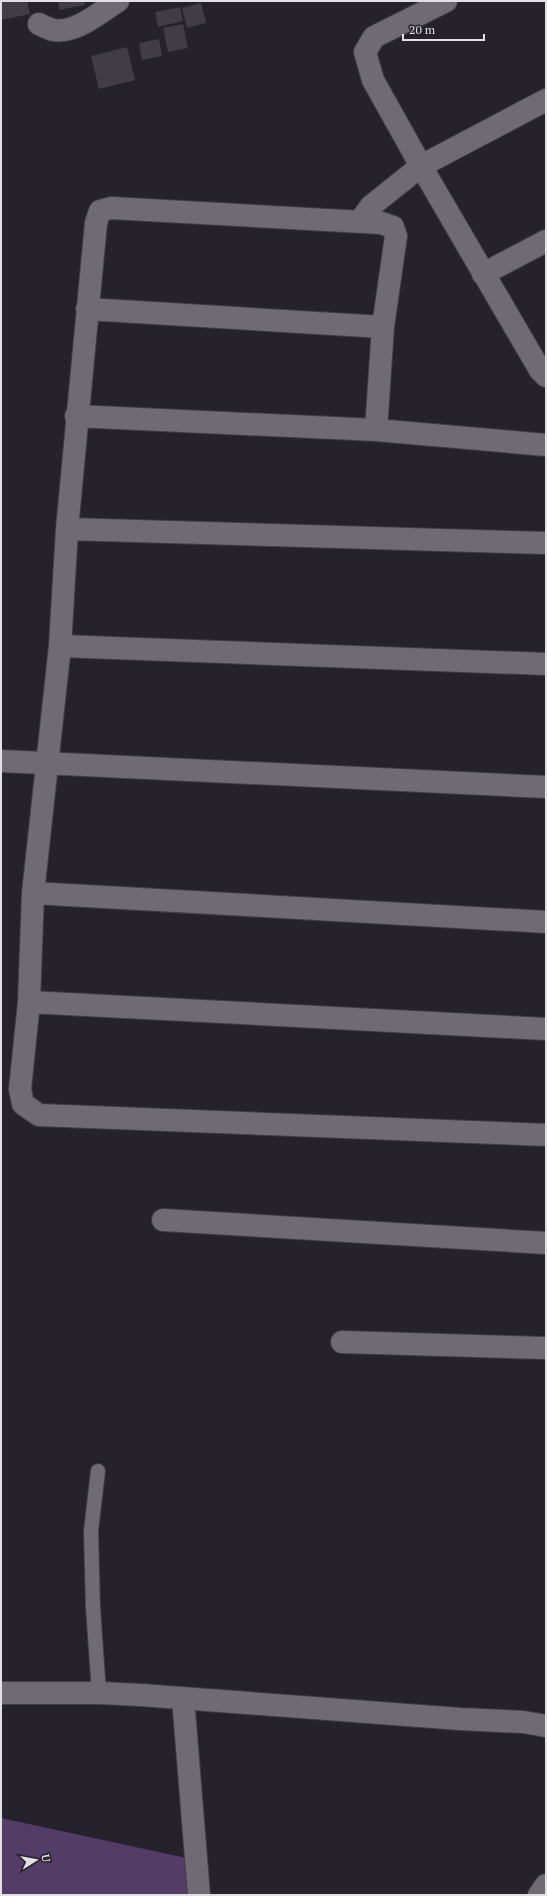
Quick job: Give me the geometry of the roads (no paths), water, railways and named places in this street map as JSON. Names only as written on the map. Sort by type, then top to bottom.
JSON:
[{"type":"street","points":[[39,24],[52,30],[64,30],[81,24],[118,1]]},
{"type":"street","points":[[446,1],[374,37],[365,52],[373,80],[420,166],[540,370],[546,376]]},
{"type":"street","points":[[360,221],[371,206],[420,166],[546,100]]},
{"type":"street","points":[[376,430],[383,327],[396,236],[393,227],[381,223],[360,221],[111,208],[100,211],[96,223],[76,416],[66,529],[60,646],[33,893],[28,1002],[20,1090],[23,1104],[39,1115],[546,1135]]},
{"type":"street","points":[[483,274],[546,241]]},
{"type":"street","points":[[87,309],[383,327]]},
{"type":"street","points":[[76,416],[376,430],[546,445]]},
{"type":"street","points":[[66,529],[546,543]]},
{"type":"street","points":[[60,646],[546,664]]},
{"type":"street","points":[[1,761],[48,762],[546,787]]},
{"type":"street","points":[[33,893],[546,922]]},
{"type":"street","points":[[28,1002],[546,1030]]},
{"type":"street","points":[[163,1220],[546,1243]]},
{"type":"street","points":[[342,1342],[546,1348]]},
{"type":"street","points":[[1,1692],[99,1693],[182,1698],[460,1719],[523,1722],[546,1726]]},
{"type":"street","points":[[182,1698],[200,1895]]},
{"type":"street","points":[[540,1895],[546,1885]]},
{"type":"lane","points":[[98,1471],[91,1531],[93,1608],[99,1693]]}]
